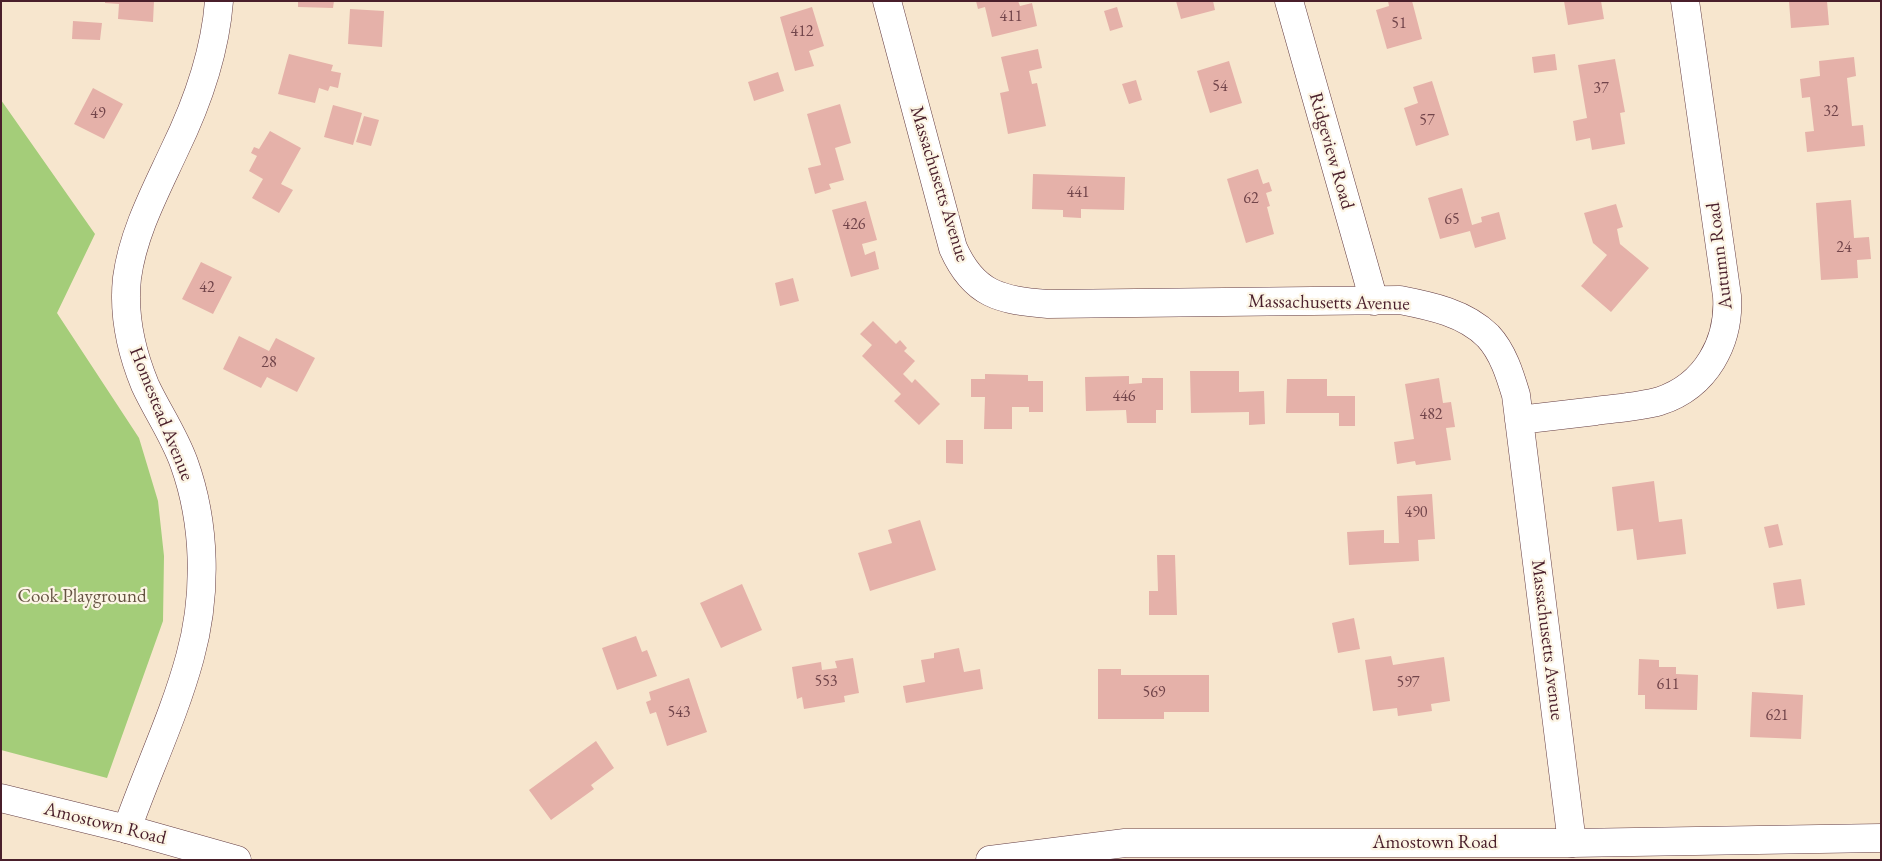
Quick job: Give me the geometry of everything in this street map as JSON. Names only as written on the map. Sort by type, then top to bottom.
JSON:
[{"type":"street","name":"Homestead Avenue","points":[[126,829],[179,692],[191,655],[200,596],[202,562],[199,524],[184,463],[167,424],[146,386],[131,346],[126,300],[128,278],[132,254],[147,208],[187,124],[207,68],[214,40],[219,1]]},
{"type":"street","name":"Massachusetts Avenue","points":[[887,1],[954,248],[960,264],[970,278],[981,288],[1001,297],[1048,304],[1400,300],[1438,308],[1457,316],[1488,336],[1499,351],[1509,372],[1516,395],[1572,843]]},
{"type":"street","name":"Ridgeview Road","points":[[1289,1],[1374,300]]},
{"type":"street","name":"Autumn Road","points":[[1520,420],[1634,406],[1661,400],[1695,381],[1718,351],[1726,325],[1727,296],[1685,1]]},
{"type":"street","name":"Amostown Road","points":[[1,798],[126,829],[237,860]]},
{"type":"street","name":"Amostown Road","points":[[990,860],[1124,843],[1572,843],[1881,838]]},
{"type":"green space","name":"Cook Playground","points":[[1,100],[95,234],[57,313],[139,438],[158,501],[164,556],[163,621],[107,778],[1,750]]},
{"type":"building","points":[[105,1],[154,1],[153,22],[118,19],[119,4],[105,3]]},
{"type":"building","points":[[298,1],[334,1],[333,8],[298,7]]},
{"type":"building","points":[[976,1],[1018,1],[1020,6],[1032,3],[1037,26],[992,37],[985,7],[978,9]]},
{"type":"building","points":[[1176,1],[1213,1],[1215,10],[1181,19]]},
{"type":"building","points":[[1388,1],[1412,1],[1422,39],[1387,49],[1376,10],[1389,6]]},
{"type":"building","points":[[1564,1],[1601,1],[1604,19],[1568,25]]},
{"type":"building","points":[[1789,1],[1827,1],[1829,25],[1791,28]]},
{"type":"building","points":[[812,7],[824,46],[809,51],[814,66],[795,71],[780,17]]},
{"type":"building","points":[[1117,7],[1123,27],[1110,31],[1104,11]]},
{"type":"building","points":[[350,9],[384,11],[382,47],[348,44]]},
{"type":"building","points":[[73,21],[102,23],[100,40],[72,39]]},
{"type":"building","points":[[1038,49],[1042,68],[1029,71],[1032,84],[1037,83],[1046,126],[1008,134],[1000,93],[1009,91],[1001,57]]},
{"type":"building","points":[[289,54],[333,65],[331,71],[341,73],[338,88],[330,86],[328,91],[319,88],[315,103],[278,94]]},
{"type":"building","points":[[1555,54],[1557,70],[1534,73],[1532,57]]},
{"type":"building","points":[[1854,57],[1856,76],[1847,78],[1852,126],[1863,125],[1865,146],[1807,152],[1805,132],[1814,131],[1810,97],[1802,98],[1800,79],[1820,76],[1819,61]]},
{"type":"building","points":[[1615,59],[1625,112],[1620,113],[1625,144],[1592,150],[1590,138],[1576,141],[1573,121],[1587,118],[1578,65]]},
{"type":"building","points":[[1229,61],[1242,103],[1210,113],[1197,71]]},
{"type":"building","points":[[778,72],[784,91],[754,101],[748,82]]},
{"type":"building","points":[[1136,80],[1142,100],[1129,104],[1122,84]]},
{"type":"building","points":[[1432,81],[1449,135],[1416,146],[1404,108],[1418,103],[1413,87]]},
{"type":"building","points":[[93,88],[123,104],[104,139],[74,124]]},
{"type":"building","points":[[840,104],[851,143],[835,148],[844,180],[829,184],[831,189],[815,194],[808,168],[821,165],[807,114]]},
{"type":"building","points":[[333,105],[362,113],[353,145],[324,137]]},
{"type":"building","points":[[364,116],[379,120],[371,146],[356,142]]},
{"type":"building","points":[[270,131],[301,148],[281,184],[293,190],[279,213],[252,198],[263,179],[249,171],[257,156],[251,153],[254,147],[259,149]]},
{"type":"building","points":[[1258,169],[1263,184],[1269,182],[1272,191],[1266,193],[1270,206],[1267,207],[1274,234],[1246,243],[1227,179]]},
{"type":"building","points":[[1033,174],[1125,177],[1124,210],[1081,209],[1081,218],[1063,217],[1063,210],[1032,209]]},
{"type":"building","points":[[1462,188],[1472,225],[1482,222],[1481,217],[1499,212],[1506,239],[1475,248],[1470,231],[1440,239],[1428,198]]},
{"type":"building","points":[[1851,200],[1854,238],[1869,237],[1871,259],[1857,260],[1858,278],[1821,280],[1816,203]]},
{"type":"building","points":[[866,201],[877,240],[862,244],[865,255],[875,251],[879,269],[851,277],[832,210]]},
{"type":"building","points":[[1616,204],[1623,227],[1617,229],[1620,244],[1649,268],[1611,312],[1581,286],[1607,255],[1593,243],[1584,213]]},
{"type":"building","points":[[201,262],[232,277],[213,314],[182,299]]},
{"type":"building","points":[[793,278],[799,301],[780,306],[775,283]]},
{"type":"building","points":[[873,321],[896,344],[900,340],[907,348],[904,351],[915,361],[903,374],[912,383],[915,379],[940,404],[919,425],[894,401],[901,394],[862,356],[872,345],[860,334]]},
{"type":"building","points":[[239,336],[269,351],[276,338],[315,358],[297,392],[267,377],[261,388],[223,369]]},
{"type":"building","points":[[1190,371],[1239,371],[1239,392],[1264,391],[1265,424],[1249,425],[1249,412],[1191,413]]},
{"type":"building","points":[[985,374],[1028,375],[1028,381],[1043,381],[1043,412],[1029,412],[1029,407],[1012,407],[1012,429],[984,429],[985,397],[971,397],[971,379],[985,379]]},
{"type":"building","points":[[1129,376],[1129,384],[1142,383],[1142,378],[1163,378],[1163,410],[1156,410],[1156,423],[1127,423],[1126,410],[1086,411],[1085,377]]},
{"type":"building","points":[[1439,378],[1443,403],[1451,402],[1455,427],[1446,428],[1451,460],[1416,465],[1415,461],[1397,464],[1394,442],[1414,439],[1405,384]]},
{"type":"building","points":[[1287,379],[1327,379],[1327,396],[1355,396],[1355,426],[1339,426],[1339,413],[1286,413]]},
{"type":"building","points":[[946,440],[963,440],[963,464],[946,463]]},
{"type":"building","points":[[1654,481],[1659,522],[1682,519],[1686,554],[1637,560],[1633,529],[1617,531],[1612,487]]},
{"type":"building","points":[[1432,494],[1435,539],[1418,540],[1419,561],[1349,565],[1347,532],[1384,530],[1384,543],[1399,543],[1397,496]]},
{"type":"building","points":[[920,520],[936,570],[870,591],[858,553],[892,543],[888,530]]},
{"type":"building","points":[[1778,524],[1783,545],[1769,548],[1764,527]]},
{"type":"building","points":[[1157,555],[1175,555],[1177,615],[1149,615],[1149,591],[1158,591]]},
{"type":"building","points":[[1801,579],[1805,605],[1777,609],[1773,583]]},
{"type":"building","points":[[742,584],[762,630],[721,648],[700,603]]},
{"type":"building","points":[[1354,618],[1360,649],[1338,653],[1332,623]]},
{"type":"building","points":[[636,636],[642,652],[647,650],[657,676],[617,690],[602,648]]},
{"type":"building","points":[[959,648],[964,672],[980,669],[983,689],[906,703],[903,686],[925,682],[921,660],[934,658],[934,653]]},
{"type":"building","points":[[1391,656],[1393,665],[1444,657],[1450,701],[1431,704],[1432,711],[1398,716],[1397,708],[1373,711],[1365,660]]},
{"type":"building","points":[[853,658],[859,693],[844,696],[845,702],[804,709],[802,697],[797,699],[792,667],[821,662],[822,670],[837,668],[835,661]]},
{"type":"building","points":[[1639,659],[1659,660],[1659,667],[1676,667],[1676,674],[1698,675],[1697,710],[1645,709],[1645,695],[1638,695]]},
{"type":"building","points":[[1098,669],[1121,669],[1121,675],[1209,675],[1209,712],[1164,712],[1164,719],[1098,719]]},
{"type":"building","points":[[689,678],[707,732],[667,746],[656,712],[650,714],[646,702],[651,700],[649,692]]},
{"type":"building","points":[[1752,692],[1803,695],[1801,739],[1750,737]]},
{"type":"building","points":[[596,741],[614,768],[591,785],[594,789],[551,820],[529,790]]}]
